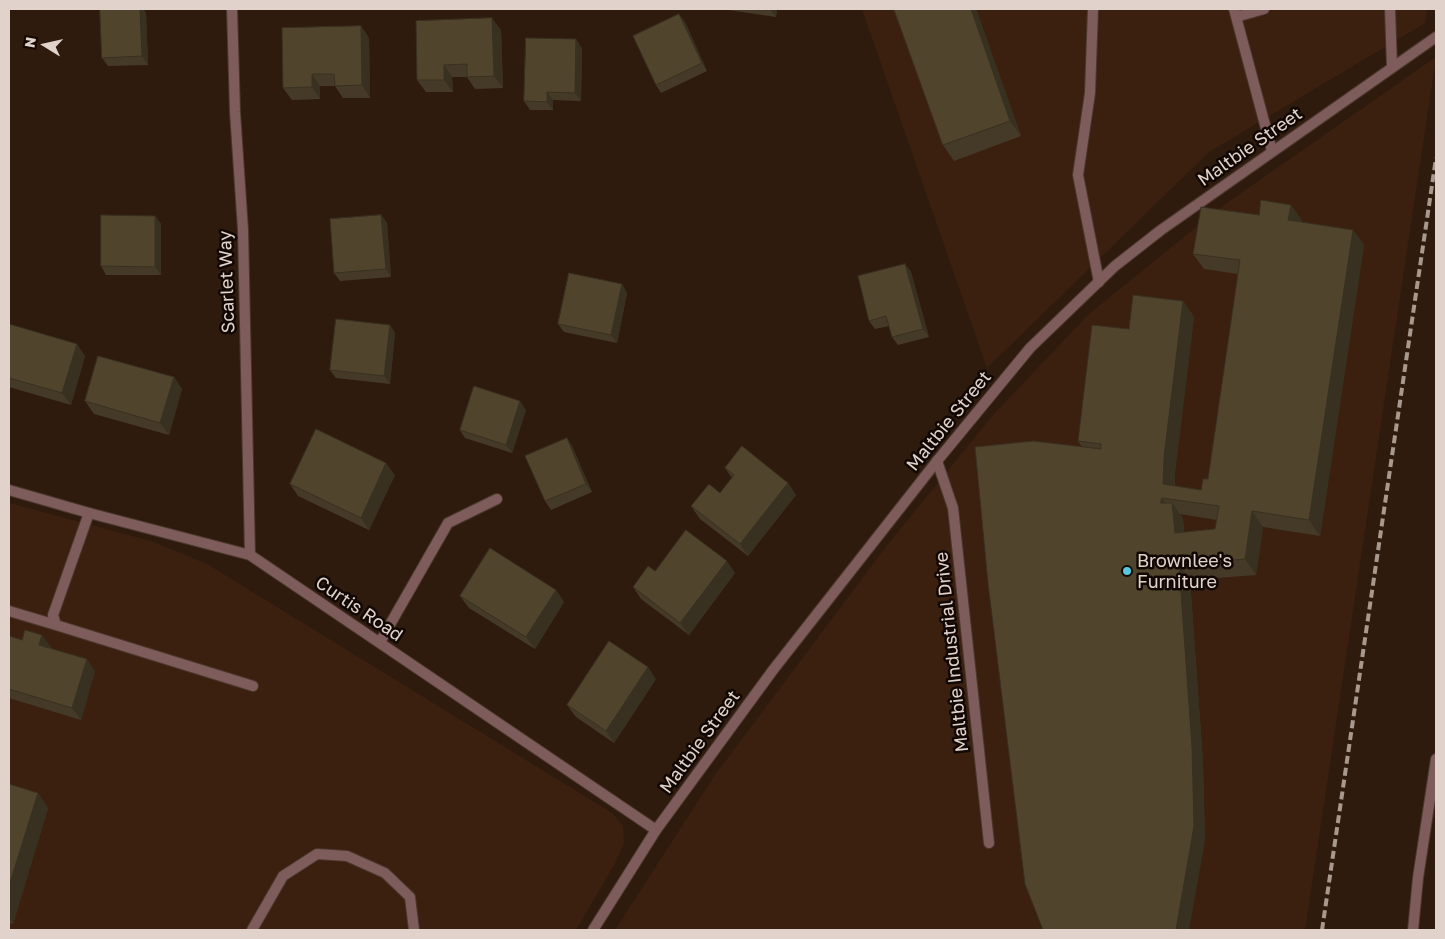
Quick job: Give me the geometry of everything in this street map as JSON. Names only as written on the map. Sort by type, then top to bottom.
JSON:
[{"type":"street","name":"Scarlet Way","points":[[232,9],[235,112],[243,230],[250,555]]},
{"type":"street","points":[[1093,9],[1090,94],[1078,175],[1099,282]]},
{"type":"street","points":[[1264,9],[1235,13],[1272,151]]},
{"type":"street","points":[[1390,9],[1392,67]]},
{"type":"street","name":"Maltbie Street","points":[[593,930],[656,830],[773,670],[937,460],[1030,348],[1115,266],[1160,230],[1436,37]]},
{"type":"street","name":"Maltbie Industrial Drive","points":[[937,460],[953,508],[989,843]]},
{"type":"street","name":"Curtis Road","points":[[9,490],[250,555],[656,830]]},
{"type":"street","points":[[380,642],[448,523],[496,499]]},
{"type":"street","points":[[56,625],[53,614],[89,513]]},
{"type":"street","points":[[9,611],[253,686]]},
{"type":"street","points":[[1413,930],[1418,878],[1436,759]]},
{"type":"street","points":[[252,930],[283,876],[317,854],[347,856],[385,873],[410,897],[414,930]]},
{"type":"shaded area","points":[[862,9],[1427,9],[1425,23],[1209,152],[987,368]]},
{"type":"shaded area","points":[[1436,57],[1305,930],[615,930],[715,775],[885,548],[994,414],[1088,315],[1217,210]]},
{"type":"shaded area","points":[[9,503],[151,541],[207,564],[612,813],[623,826],[624,843],[614,865],[576,930],[9,930]]},
{"type":"building","points":[[100,9],[140,9],[142,56],[102,58]]},
{"type":"building","points":[[894,9],[971,9],[1010,121],[943,145]]},
{"type":"building","points":[[679,14],[702,63],[656,85],[633,36]]},
{"type":"building","points":[[492,18],[494,76],[467,77],[467,64],[444,65],[444,80],[417,80],[416,21]]},
{"type":"building","points":[[361,26],[362,85],[335,86],[334,74],[312,74],[312,87],[283,88],[282,28]]},
{"type":"building","points":[[526,38],[576,39],[575,93],[547,92],[547,102],[524,101]]},
{"type":"building","name":"Brownlee's Furniture","points":[[1261,200],[1291,205],[1288,220],[1353,230],[1309,520],[1252,511],[1245,559],[1179,565],[1192,747],[1194,826],[1176,930],[1043,930],[1025,884],[988,583],[975,447],[1033,441],[1101,449],[1101,444],[1078,441],[1092,325],[1129,329],[1133,295],[1183,301],[1164,457],[1163,484],[1201,490],[1203,479],[1208,479],[1240,260],[1193,254],[1201,207],[1259,215]],"holes":[[[1162,498],[1219,506],[1215,529],[1175,533],[1172,503],[1161,503]]]},
{"type":"building","points":[[101,215],[155,216],[155,267],[101,266]]},
{"type":"building","points":[[381,215],[386,269],[334,273],[330,219]]},
{"type":"building","points":[[905,264],[923,329],[892,337],[886,316],[869,321],[858,276]]},
{"type":"building","points":[[569,273],[622,284],[611,335],[558,324]]},
{"type":"building","points":[[336,319],[390,325],[384,376],[330,370]]},
{"type":"building","points":[[9,324],[77,344],[62,393],[9,378]]},
{"type":"building","points":[[98,356],[174,377],[160,423],[85,401]]},
{"type":"building","points":[[474,386],[520,401],[506,445],[460,430]]},
{"type":"building","points":[[316,429],[386,463],[361,518],[290,484]]},
{"type":"building","points":[[567,438],[586,484],[545,501],[525,456]]},
{"type":"building","points":[[742,446],[788,483],[740,544],[691,506],[709,484],[720,493],[734,475],[725,468]]},
{"type":"building","points":[[686,530],[727,561],[680,623],[633,587],[648,566],[655,571]]},
{"type":"building","points":[[490,548],[556,590],[526,637],[460,596]]},
{"type":"building","points":[[25,630],[42,635],[39,645],[87,659],[72,708],[9,689],[9,636],[22,640]]},
{"type":"building","points":[[609,641],[648,667],[606,731],[567,705]]},
{"type":"building","points":[[9,784],[38,793],[9,886]]},
{"type":"railway","points":[[1322,930],[1436,158]]},
{"type":"place","name":"Brownlee's Furniture","points":[[1127,571]]}]
